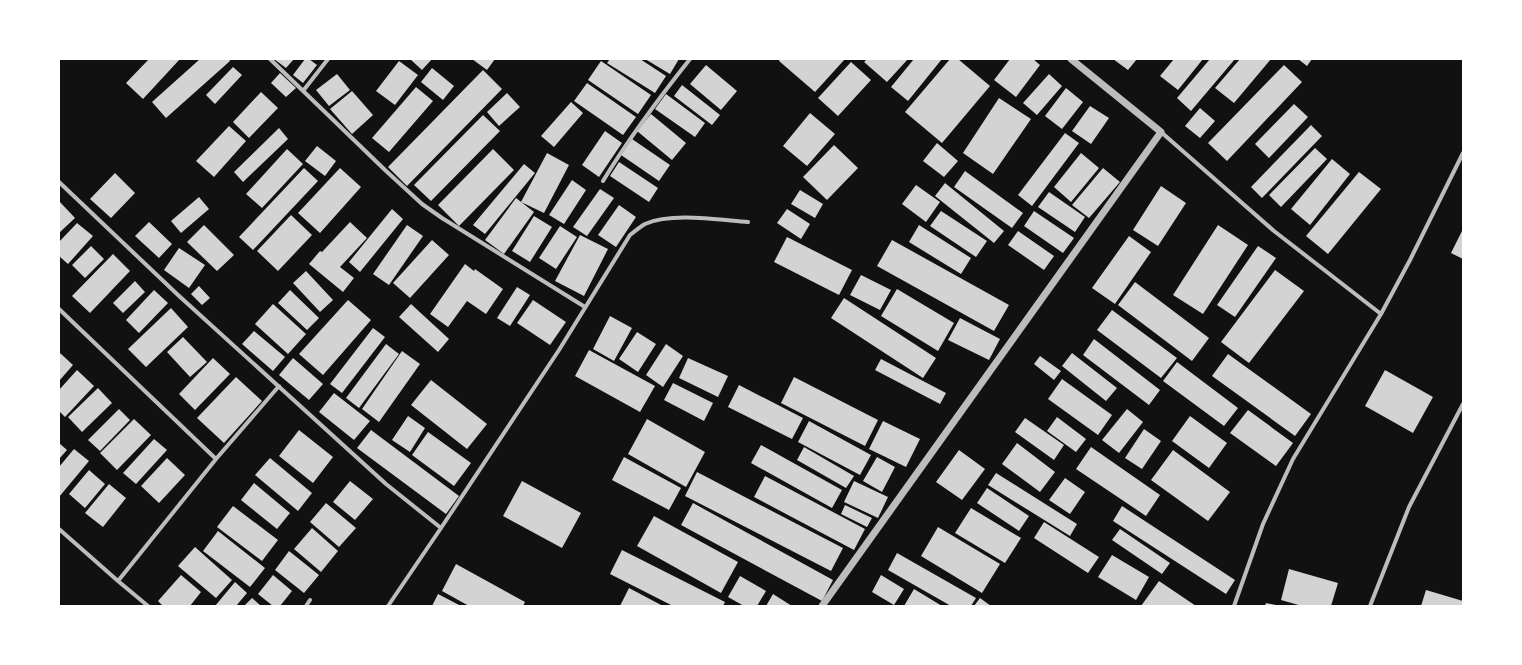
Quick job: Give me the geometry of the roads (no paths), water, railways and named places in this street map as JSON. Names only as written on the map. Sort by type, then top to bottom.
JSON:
[{"type":"street","points":[[270,59],[422,204],[585,307]]},
{"type":"street","points":[[303,91],[328,59]]},
{"type":"street","points":[[603,181],[622,151],[669,85],[690,59]]},
{"type":"street","points":[[1071,59],[1161,132],[1274,231],[1381,314]]},
{"type":"street","points":[[822,606],[1161,132]]},
{"type":"street","points":[[1234,606],[1262,524],[1293,459],[1381,314],[1410,260],[1463,153]]},
{"type":"street","points":[[59,182],[178,295],[386,484],[441,528]]},
{"type":"street","points":[[388,606],[559,350],[630,235],[646,224],[658,220],[681,218],[748,222]]},
{"type":"street","points":[[59,309],[216,459]]},
{"type":"street","points":[[118,582],[216,459],[279,386]]},
{"type":"street","points":[[1370,606],[1409,507],[1463,404]]},
{"type":"street","points":[[59,529],[118,582],[148,606]]},
{"type":"street","points":[[306,606],[310,600]]}]
